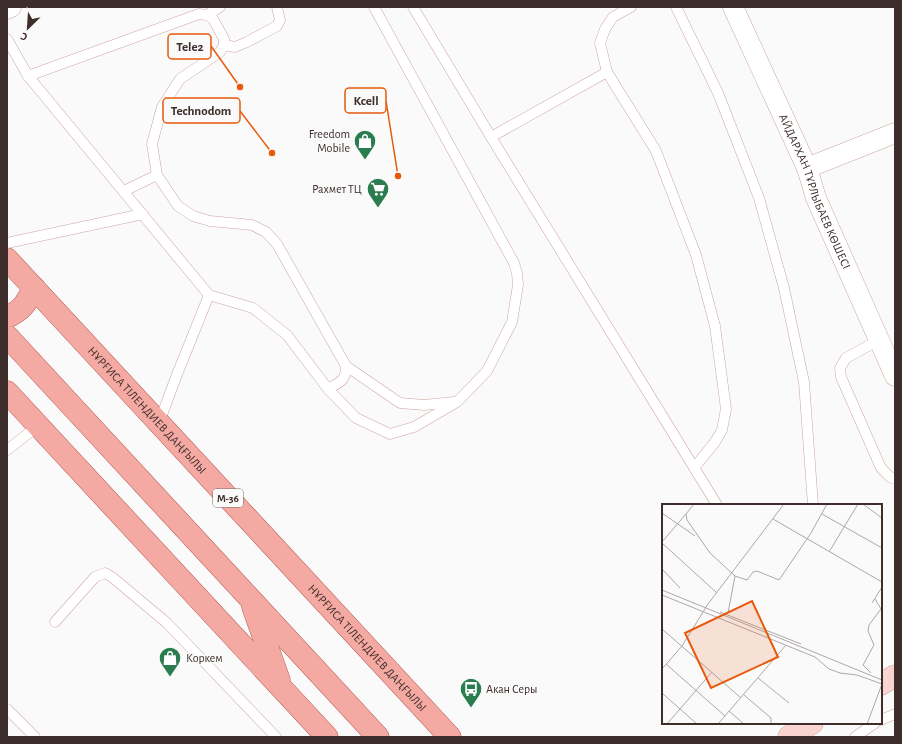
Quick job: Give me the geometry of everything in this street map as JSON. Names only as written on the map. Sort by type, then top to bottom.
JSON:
[{"type":"main road","name":"НҰРҒИСА ТІЛЕНДИЕВ ДАҢҒЫЛЫ","points":[[7,259],[450,737]]},
{"type":"main road","points":[[7,317],[17,312],[26,303],[34,288]]},
{"type":"main road","points":[[7,336],[378,737]]},
{"type":"main road","points":[[7,392],[282,689],[323,736]]},
{"type":"main road","points":[[250,598],[282,689]]},
{"type":"street","points":[[7,9],[11,7]]},
{"type":"street","name":"АЙДАРХАН ТҰРЛЫБАЕВ КӨШЕСІ","points":[[733,7],[807,168],[816,198],[895,376]]},
{"type":"street","points":[[807,168],[895,133]]},
{"type":"street","points":[[882,683],[895,676]]},
{"type":"street","points":[[789,737],[810,724]]},
{"type":"lane","points":[[207,15],[220,7]]},
{"type":"lane","points":[[224,46],[235,47],[277,26],[280,20],[277,7]]},
{"type":"lane","points":[[7,39],[28,76],[209,295],[253,308],[259,312],[287,335],[328,389],[356,418],[390,434],[414,427],[457,402],[487,371],[512,322],[518,285],[514,263],[374,7]]},
{"type":"lane","points":[[413,7],[716,504]]},
{"type":"lane","points":[[631,7],[612,16],[605,29],[600,43],[607,72],[656,151],[696,254],[715,326],[726,409],[722,430],[715,442],[694,468]]},
{"type":"lane","points":[[676,7],[718,93],[759,198],[784,288],[804,382],[814,504]]},
{"type":"lane","points":[[28,76],[199,14],[207,15],[213,19],[224,39],[224,46],[220,52],[180,79],[162,107],[152,144],[157,174],[178,206],[193,216],[210,221],[252,225],[266,232],[277,244],[346,366],[400,404],[424,405],[457,402]]},
{"type":"lane","points":[[491,137],[607,72]]},
{"type":"lane","points":[[124,191],[157,174]]},
{"type":"lane","points":[[7,243],[143,214]]},
{"type":"lane","points":[[159,423],[209,295]]},
{"type":"lane","points":[[879,340],[846,358],[840,368],[841,377],[881,468],[890,477],[895,479]]},
{"type":"lane","points":[[328,389],[341,382],[346,375],[346,366]]},
{"type":"lane","points":[[7,450],[39,425]]},
{"type":"lane","points":[[55,622],[95,577],[105,573],[112,577],[167,623],[276,737]]},
{"type":"lane","points":[[7,709],[35,737]]},
{"type":"lane","points":[[882,720],[895,714]]},
{"type":"lane","points":[[855,737],[874,724]]},
{"type":"place","name":"Tele2","points":[[240,87]]},
{"type":"place","name":"Technodom","points":[[272,153]]},
{"type":"place","name":"Freedom Mobile","points":[[365,160]]},
{"type":"place","name":"Kcell","points":[[398,176]]},
{"type":"place","name":"Рахмет ТЦ","points":[[378,208]]},
{"type":"place","name":"Коркем","points":[[170,678]]},
{"type":"place","name":"Акан Серы","points":[[471,708]]}]
